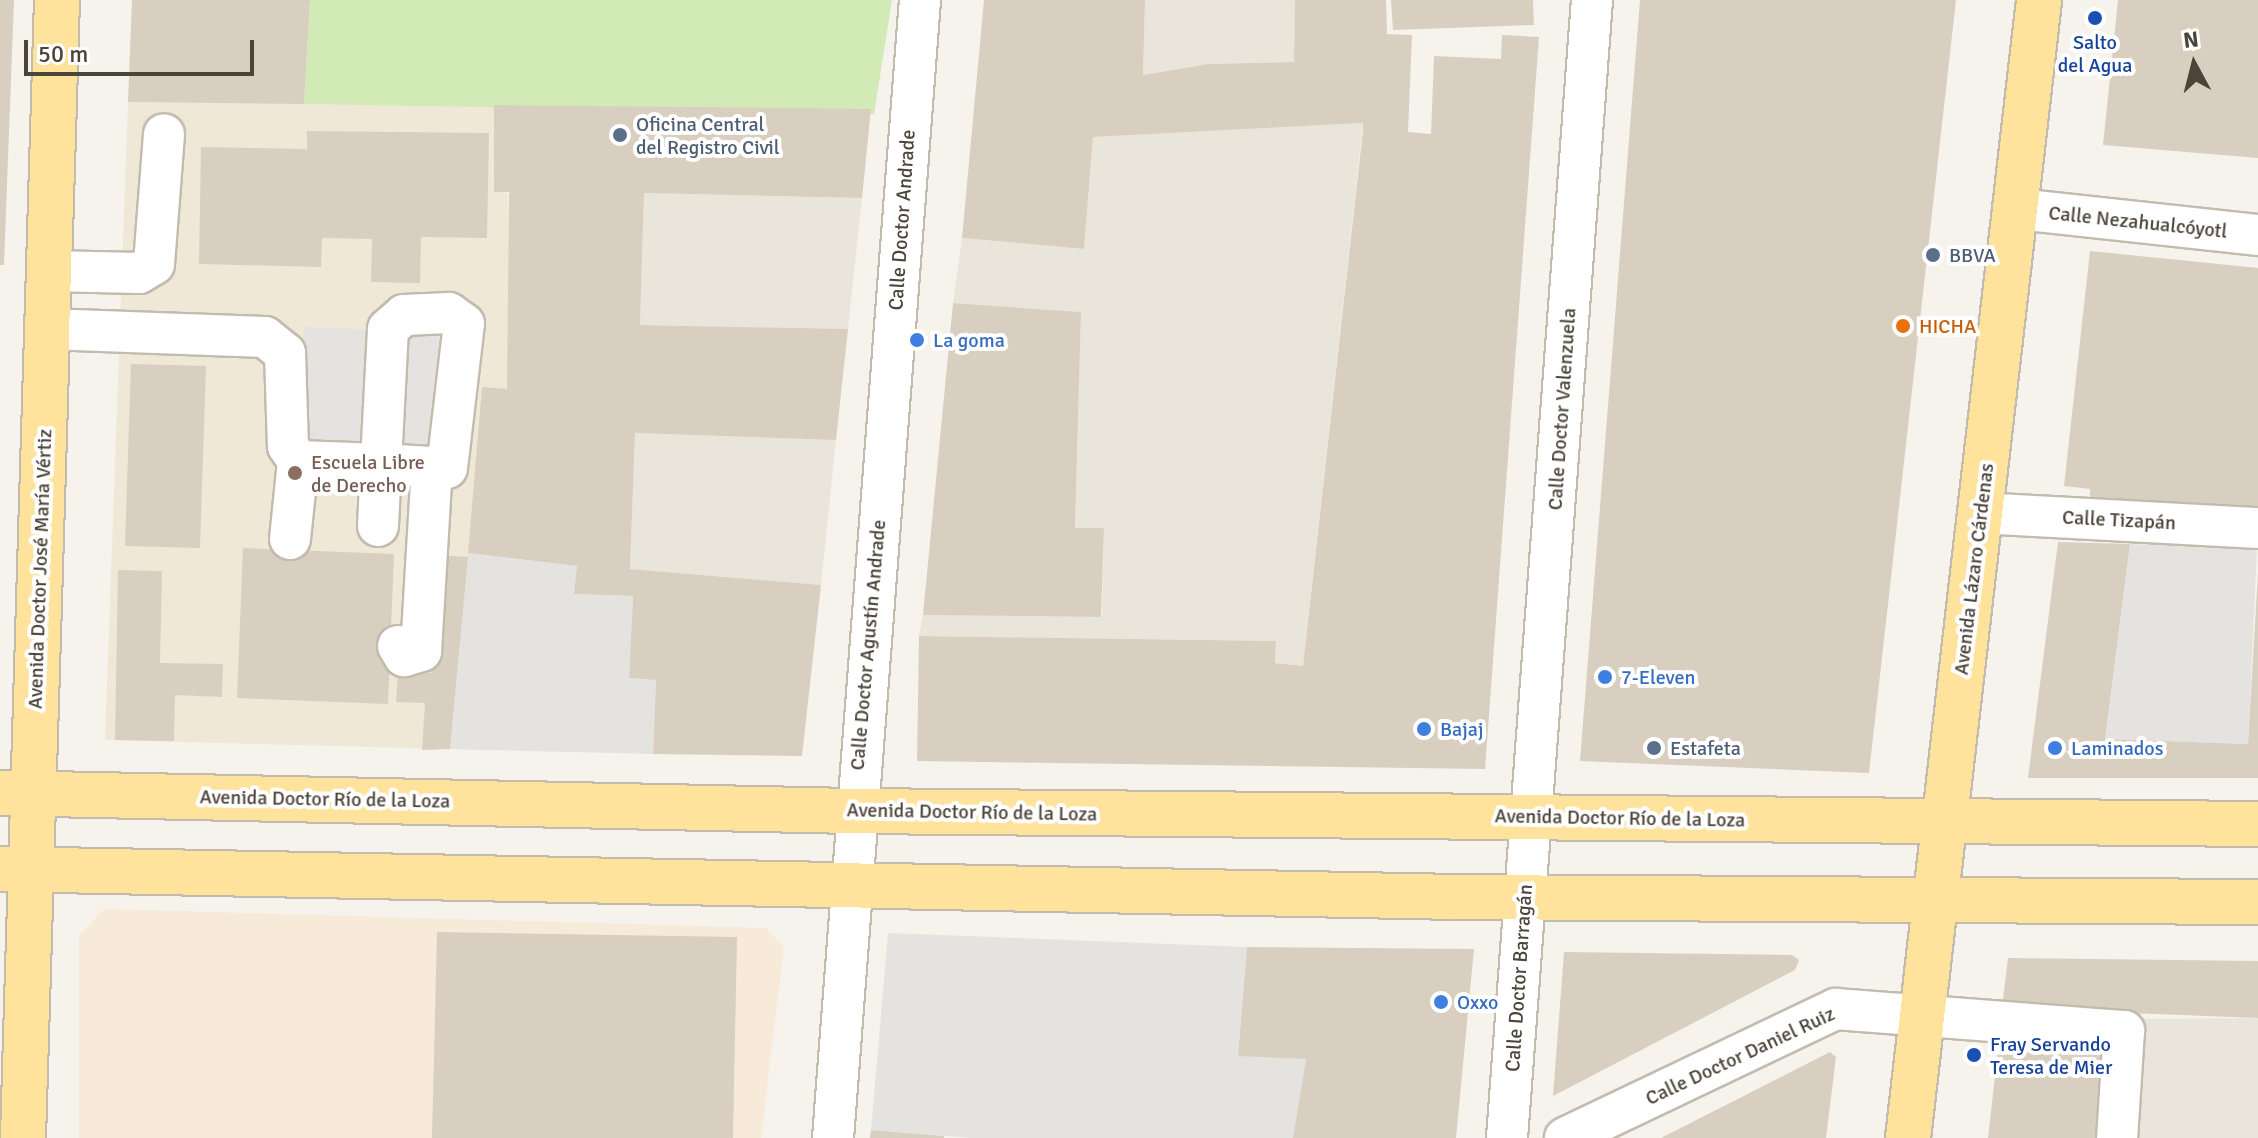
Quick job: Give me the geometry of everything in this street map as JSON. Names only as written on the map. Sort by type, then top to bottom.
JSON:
[{"type":"main road","name":"Avenida Doctor José María Vértiz","points":[[23,1138],[17,793],[47,329],[57,0]]},
{"type":"main road","name":"Avenida Lázaro Cárdenas","points":[[1908,1138],[2018,209],[2039,0]]},
{"type":"main road","name":"Avenida Doctor Río de la Loza","points":[[17,793],[855,811],[2258,824]]},
{"type":"main road","points":[[16,869],[1524,898],[2258,902]]},
{"type":"street","name":"Calle Doctor Andrade","points":[[885,439],[920,0]]},
{"type":"street","name":"Calle Doctor Valenzuela","points":[[1531,817],[1592,0]]},
{"type":"street","points":[[49,271],[139,273],[154,264],[164,134]]},
{"type":"street","name":"Calle Nezahualcóyotl","points":[[2018,209],[2258,235]]},
{"type":"street","points":[[298,461],[381,464],[447,468],[464,324],[449,313],[404,315],[388,329],[381,464],[378,526]]},
{"type":"street","points":[[47,329],[265,337],[285,353],[288,446],[298,461],[290,539]]},
{"type":"street","name":"Calle Doctor Agustín Andrade","points":[[833,1138],[849,886],[885,439]]},
{"type":"street","points":[[398,646],[404,656],[421,651],[432,467]]},
{"type":"street","name":"Calle Tizapán","points":[[1980,513],[2258,528]]},
{"type":"street","name":"Calle Doctor Barragán","points":[[1507,1138],[1531,817]]},
{"type":"street","name":"Calle Doctor Daniel Ruiz","points":[[1565,1138],[1836,1009],[2124,1031],[2117,1138]]},
{"type":"shaded area","points":[[1145,0],[1295,0],[1294,62],[1208,64],[1143,75]]},
{"type":"shaded area","name":"Escuela Libre de Derecho","points":[[128,102],[495,106],[495,192],[508,193],[510,390],[484,388],[450,749],[105,740]]},
{"type":"shaded area","points":[[1363,123],[1303,666],[1275,663],[1276,641],[919,636],[923,615],[1102,617],[1104,529],[1075,528],[1081,312],[953,303],[962,238],[1084,249],[1093,137]]},
{"type":"shaded area","points":[[644,193],[862,198],[848,329],[640,325]]},
{"type":"shaded area","points":[[304,327],[439,332],[434,454],[299,449]]},
{"type":"shaded area","points":[[635,433],[836,440],[821,585],[630,569]]},
{"type":"shaded area","points":[[2130,544],[2257,548],[2248,744],[2105,739]]},
{"type":"shaded area","points":[[468,553],[577,566],[575,594],[633,596],[629,678],[656,680],[653,754],[450,749]]},
{"type":"shaded area","points":[[104,909],[766,928],[784,947],[761,1138],[79,1138],[79,936]]},
{"type":"shaded area","points":[[888,933],[1247,947],[1238,1055],[1306,1059],[1293,1138],[972,1138],[871,1130]]},
{"type":"shaded area","points":[[2258,1018],[2258,1138],[2136,1138],[2141,1019]]},
{"type":"green space","points":[[310,0],[892,0],[874,114],[304,104]]},
{"type":"building","points":[[0,0],[14,0],[4,265],[0,265]]},
{"type":"building","points":[[132,0],[310,0],[304,104],[128,102]]},
{"type":"building","points":[[984,0],[1145,0],[1143,75],[1208,64],[1294,62],[1295,0],[1386,0],[1387,34],[1412,35],[1408,132],[1431,134],[1434,56],[1501,59],[1502,35],[1539,37],[1485,769],[917,761],[919,636],[1276,641],[1275,663],[1303,666],[1363,130],[1363,123],[1093,137],[1084,249],[962,238]]},
{"type":"building","points":[[1391,0],[1533,0],[1534,25],[1393,30]]},
{"type":"building","points":[[1640,0],[1956,0],[1869,773],[1580,761]]},
{"type":"building","points":[[2118,0],[2258,0],[2258,158],[2103,145]]},
{"type":"building","points":[[494,105],[871,109],[862,198],[644,193],[640,325],[848,329],[836,440],[635,433],[630,569],[821,585],[802,756],[653,754],[656,680],[629,678],[633,596],[574,594],[577,566],[468,553],[482,387],[507,389],[509,192],[494,192]]},
{"type":"building","points":[[307,131],[489,133],[487,238],[421,237],[420,283],[371,282],[372,239],[322,238],[321,267],[199,264],[201,147],[307,149]]},
{"type":"building","points":[[2090,251],[2258,268],[2258,508],[2090,499],[2090,489],[2064,486]]},
{"type":"building","points":[[953,303],[1081,312],[1075,528],[1104,528],[1101,617],[923,615]]},
{"type":"building","points":[[131,364],[206,366],[200,548],[125,546]]},
{"type":"building","points":[[2058,542],[2130,544],[2105,739],[2248,744],[2258,572],[2258,778],[2028,778]]},
{"type":"building","points":[[243,548],[394,554],[388,704],[237,698]]},
{"type":"building","points":[[437,555],[468,557],[450,749],[422,750],[425,703],[396,702],[398,672],[431,673]]},
{"type":"building","points":[[118,570],[162,571],[160,663],[223,664],[222,697],[175,695],[174,741],[115,740]]},
{"type":"building","points":[[437,932],[737,937],[733,1138],[432,1138]]},
{"type":"building","points":[[1247,947],[1474,949],[1456,1138],[1293,1138],[1306,1059],[1238,1056]]},
{"type":"building","points":[[1564,952],[1792,955],[1799,960],[1795,970],[1553,1096]]},
{"type":"building","points":[[2008,958],[2258,961],[2258,1018],[2002,1008]]},
{"type":"building","points":[[2000,1032],[2106,1041],[2100,1138],[1988,1138]]},
{"type":"building","points":[[1830,1052],[1836,1057],[1826,1138],[1661,1138]]},
{"type":"building","points":[[871,1130],[944,1136],[944,1138],[870,1138]]},
{"type":"place","name":"Salto del Agua","points":[[2095,18]]},
{"type":"place","name":"Oficina Central del Registro Civil","points":[[620,135]]},
{"type":"place","name":"BBVA","points":[[1933,255]]},
{"type":"place","name":"HICHA","points":[[1903,326]]},
{"type":"place","name":"La goma","points":[[917,340]]},
{"type":"place","name":"Escuela Libre de Derecho","points":[[295,473]]},
{"type":"place","name":"7-Eleven","points":[[1605,677]]},
{"type":"place","name":"Bajaj","points":[[1424,729]]},
{"type":"place","name":"Estafeta","points":[[1654,748]]},
{"type":"place","name":"Laminados","points":[[2055,748]]},
{"type":"place","name":"Oxxo","points":[[1441,1002]]},
{"type":"place","name":"Fray Servando Teresa de Mier","points":[[1974,1055]]}]
